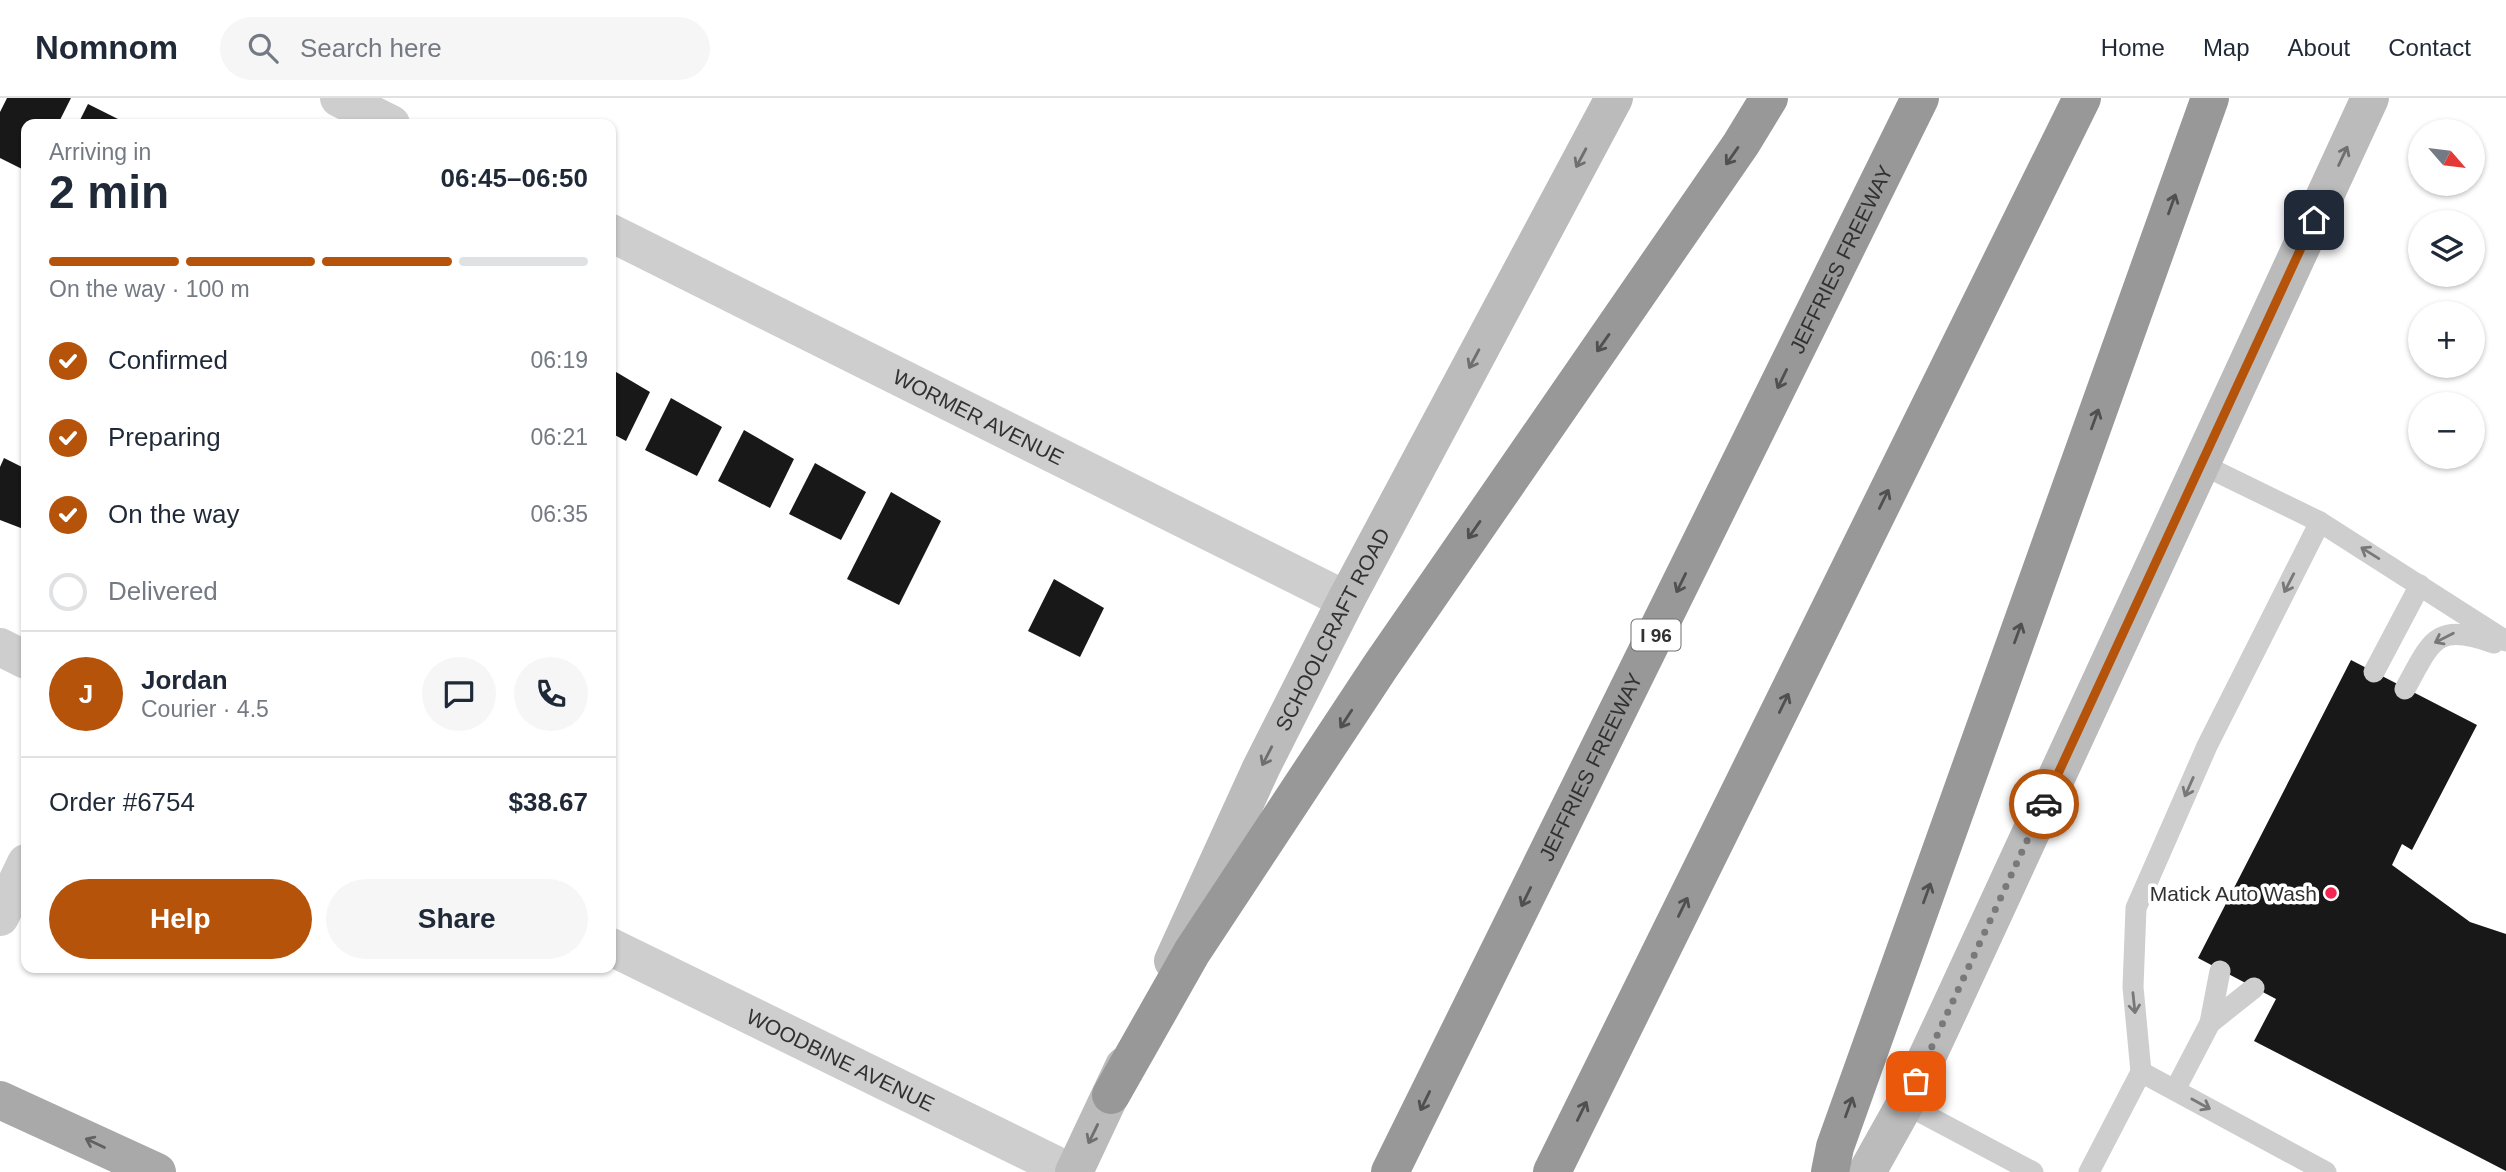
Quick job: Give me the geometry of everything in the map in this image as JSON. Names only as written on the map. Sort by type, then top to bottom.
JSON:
[{"type":"highway","points":[[1111,1095],[1192,952],[1380,667],[1741,144],[1769,98]]},
{"type":"highway","name":"JEFFRIES FREEWAY","points":[[1390,1172],[1920,98]]},
{"type":"highway","points":[[1552,1172],[2082,98]]},
{"type":"highway","points":[[1830,1172],[1835,1147],[2210,98]]},
{"type":"main road","name":"SCHOOLCRAFT ROAD","points":[[1072,1172],[1111,1095],[1261,768],[1346,600],[1614,98]]},
{"type":"main road","points":[[1867,1172],[1905,1104],[2370,98]]},
{"type":"main road","points":[[0,1100],[157,1172]]},
{"type":"street","points":[[339,98],[387,117]]},
{"type":"street","name":"WORMER AVENUE","points":[[616,235],[1346,600]]},
{"type":"street","points":[[0,647],[21,658]]},
{"type":"street","points":[[0,917],[21,873]]},
{"type":"street","name":"WOODBINE AVENUE","points":[[616,949],[1072,1172]]},
{"type":"lane","points":[[2201,464],[2320,522],[2506,641]]},
{"type":"lane","points":[[2089,1172],[2141,1072],[2133,987],[2136,908],[2207,746],[2320,522]]},
{"type":"lane","points":[[2374,673],[2420,585]]},
{"type":"lane","points":[[2405,688],[2428,648],[2447,634],[2458,631],[2506,647]]},
{"type":"lane","points":[[2175,1090],[2210,1023],[2220,971]]},
{"type":"lane","points":[[2210,1023],[2254,988]]},
{"type":"lane","points":[[2141,1072],[2326,1172]]},
{"type":"lane","points":[[1905,1104],[2019,1169]]},
{"type":"building","points":[[7,98],[71,98],[60,119],[21,119],[21,168],[0,158],[0,112]]},
{"type":"building","points":[[88,104],[118,119],[80,119]]},
{"type":"building","points":[[616,372],[650,392],[626,441],[616,436]]},
{"type":"building","points":[[671,398],[722,427],[697,476],[645,450]]},
{"type":"building","points":[[744,430],[794,459],[770,508],[718,481]]},
{"type":"building","points":[[4,458],[21,466],[21,528],[0,520],[0,467]]},
{"type":"building","points":[[815,463],[866,492],[841,540],[789,514]]},
{"type":"building","points":[[891,492],[941,521],[899,605],[847,579]]},
{"type":"building","points":[[1054,579],[1104,608],[1080,657],[1028,631]]},
{"type":"building","name":"Matick Auto Wash","points":[[2351,660],[2477,725],[2412,850],[2402,844],[2392,865],[2470,922],[2506,934],[2506,1171],[2254,1041],[2276,999],[2198,958]]},
{"type":"way so far","points":[[1916,1081],[2044,804]]},
{"type":"place","name":"Matick Auto Wash","points":[[2331,893]]},
{"type":"route","points":[[2044,804],[2314,220]]}]
